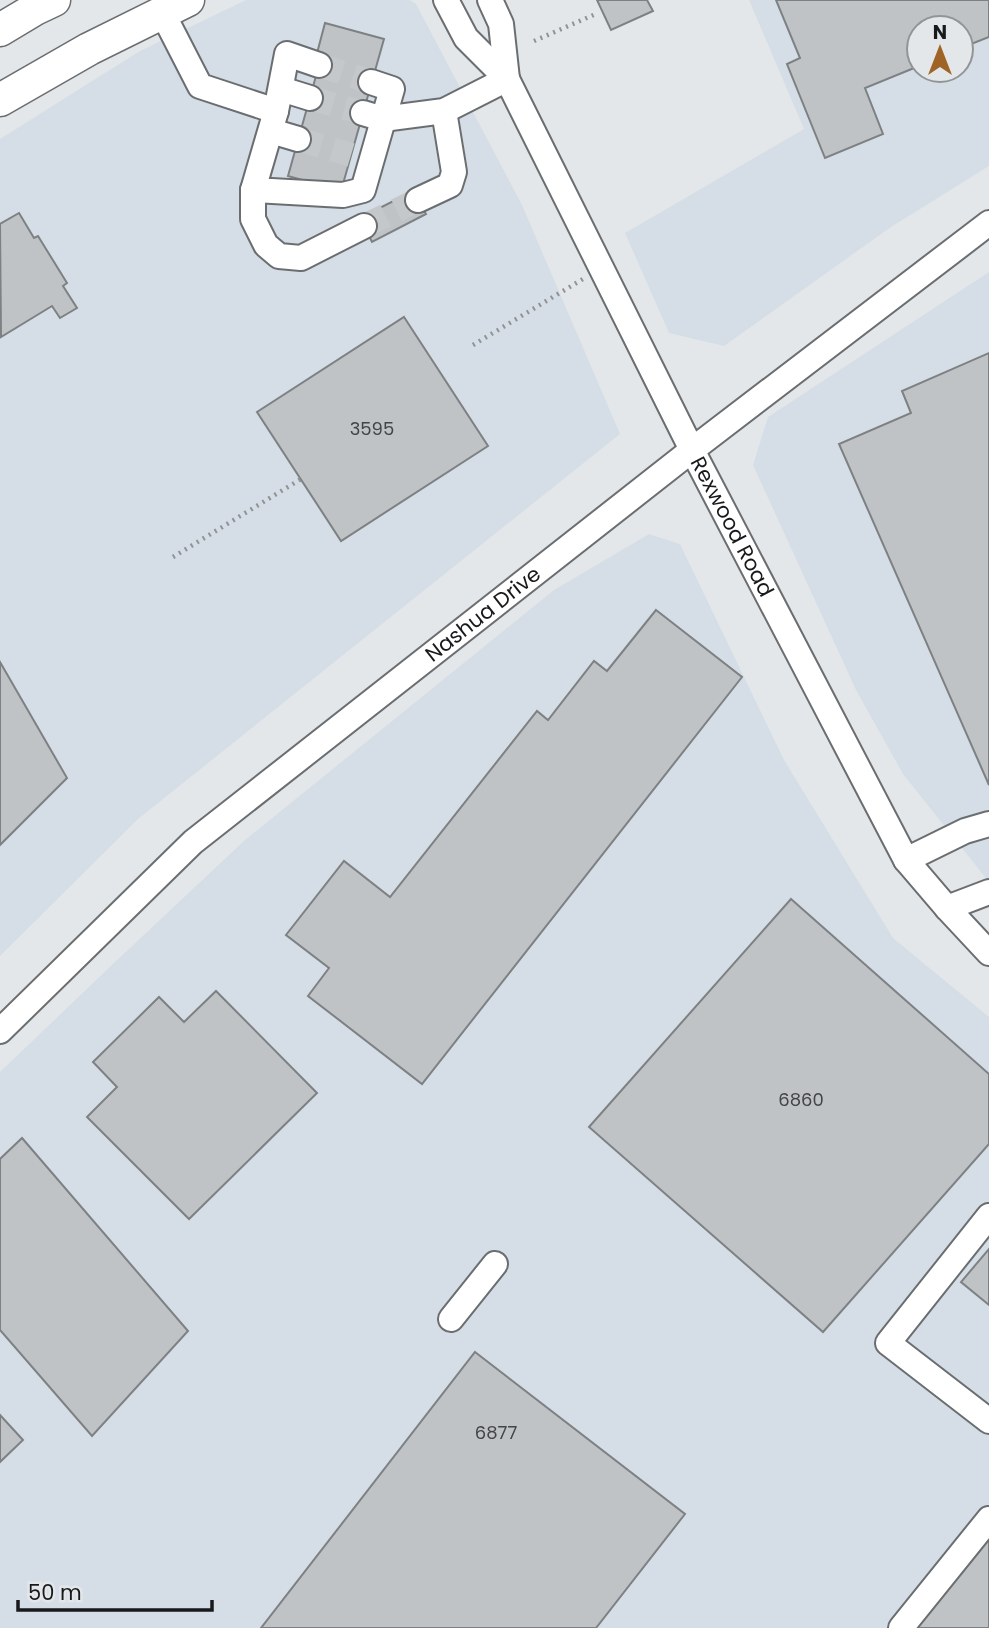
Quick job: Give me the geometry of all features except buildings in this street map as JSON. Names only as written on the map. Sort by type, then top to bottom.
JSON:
[{"type":"main road","points":[[0,30],[54,0]]},
{"type":"main road","points":[[0,100],[89,49],[175,6]]},
{"type":"street","name":"Rexwood Road","points":[[446,0],[466,38],[507,79],[692,450],[906,860],[989,953]]},
{"type":"street","name":"Rexwood Road","points":[[490,0],[501,24],[507,79]]},
{"type":"street","points":[[175,6],[200,86],[276,110],[298,139]]},
{"type":"street","points":[[319,65],[287,54],[276,110],[253,190],[253,219],[266,244],[279,256],[301,258],[364,226]]},
{"type":"street","points":[[373,116],[444,111],[507,79]]},
{"type":"street","points":[[253,190],[343,195],[363,190],[361,158],[373,116],[392,89],[371,82]]},
{"type":"street","points":[[276,110],[310,98]]},
{"type":"street","points":[[418,200],[450,185],[454,172],[444,111]]},
{"type":"street","name":"Nashua Drive","points":[[2,1024],[193,842],[692,450],[989,223]]},
{"type":"street","points":[[906,860],[965,831],[989,824]]},
{"type":"street","points":[[947,908],[989,892]]},
{"type":"street","points":[[989,1216],[888,1343],[989,1421]]},
{"type":"street","points":[[451,1319],[495,1264]]},
{"type":"street","points":[[901,1628],[989,1519]]},
{"type":"path","points":[[534,41],[598,13]]},
{"type":"path","points":[[473,345],[601,268]]},
{"type":"path","points":[[173,557],[301,480]]},
{"type":"shaded area","points":[[246,0],[410,0],[416,4],[522,205],[620,434],[138,819],[0,956],[0,139],[140,51]]},
{"type":"shaded area","points":[[749,0],[989,0],[989,166],[891,227],[724,346],[669,333],[625,233],[804,129]]},
{"type":"shaded area","points":[[989,272],[989,882],[903,774],[856,690],[753,465],[768,417]]},
{"type":"shaded area","points":[[649,534],[680,544],[784,760],[893,938],[989,1017],[989,1628],[0,1628],[0,1072],[245,840],[554,590]]},
{"type":"tunnel","points":[[319,65],[371,82]]},
{"type":"tunnel","points":[[310,98],[363,113]]},
{"type":"tunnel","points":[[298,139],[351,155]]},
{"type":"tunnel","points":[[364,226],[418,200]]}]
